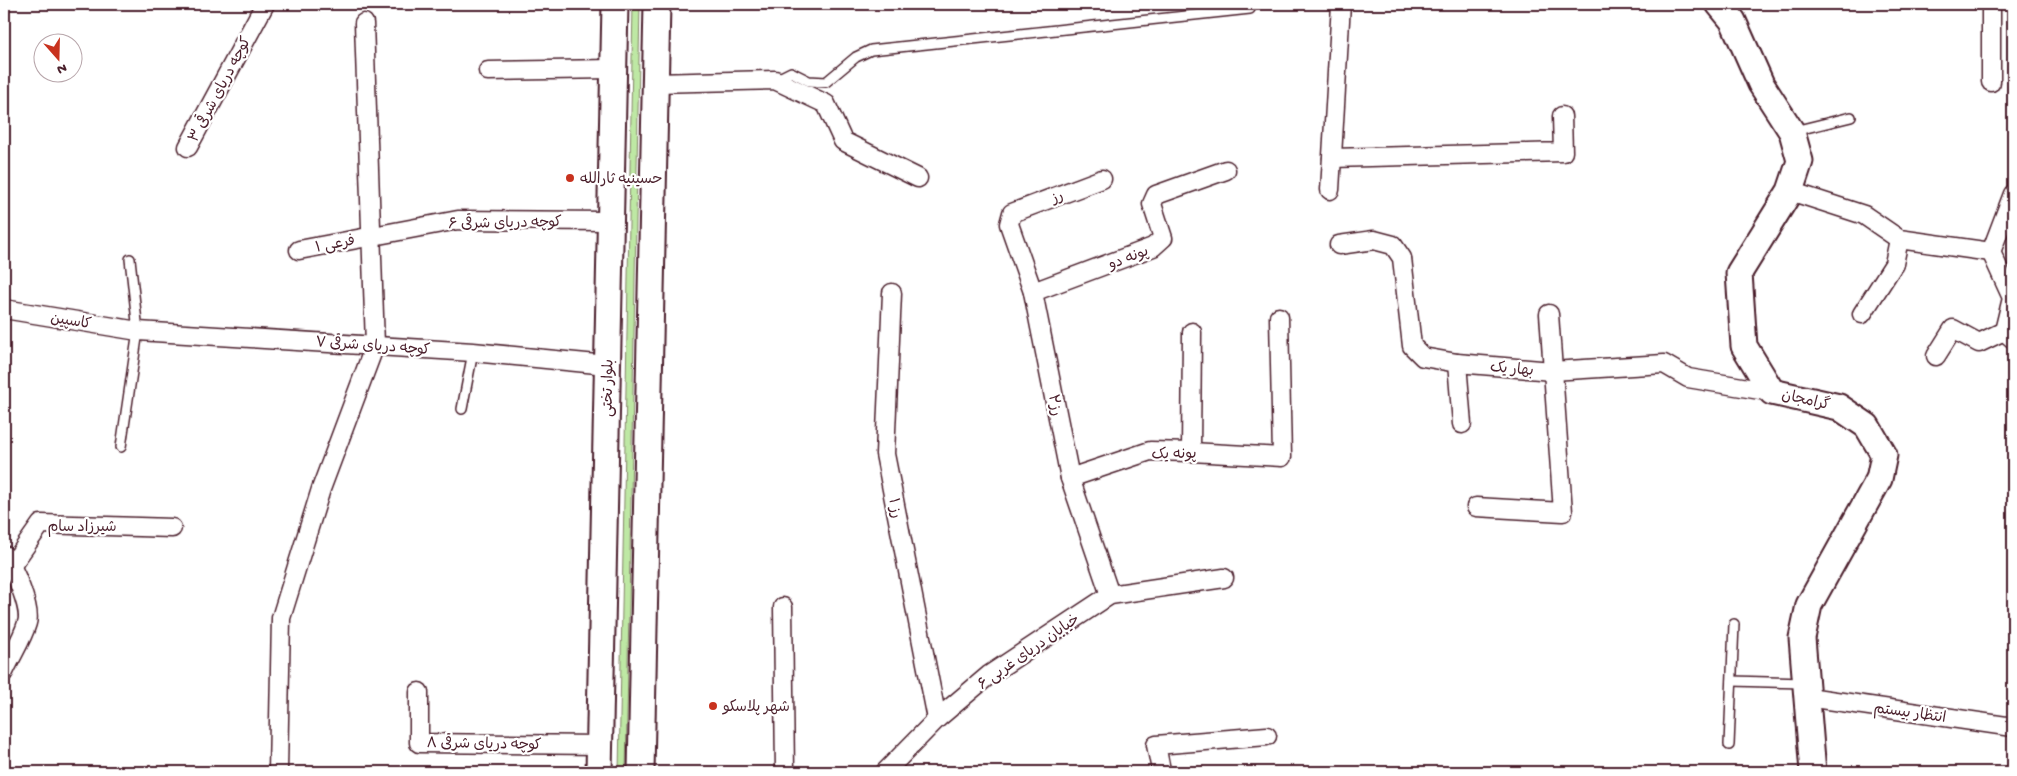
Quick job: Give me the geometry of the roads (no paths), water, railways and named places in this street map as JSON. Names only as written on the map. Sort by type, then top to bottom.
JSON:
[{"type":"main road","name":"بلوار تختی","points":[[599,772],[612,69],[615,4]]},
{"type":"main road","points":[[641,772],[657,4]]},
{"type":"main road","name":"گرامجان","points":[[1719,4],[1733,21],[1761,84],[1792,132],[1800,161],[1790,191],[1739,273],[1744,346],[1772,392],[1839,407],[1867,426],[1884,455],[1879,479],[1809,605],[1802,638],[1813,772]]},
{"type":"street","name":"کوچه دریای شرقی ۳","points":[[188,147],[265,4]]},
{"type":"street","points":[[1330,190],[1341,4]]},
{"type":"street","points":[[1991,4],[1991,82]]},
{"type":"street","points":[[278,772],[281,618],[321,489],[375,345],[364,23]]},
{"type":"street","points":[[488,71],[612,69]]},
{"type":"street","points":[[655,83],[775,80],[826,104],[843,140],[918,178]]},
{"type":"street","points":[[1332,158],[1563,152],[1562,116]]},
{"type":"street","name":"پونه دو","points":[[1033,292],[1153,247],[1163,238],[1152,204],[1156,195],[1226,170]]},
{"type":"street","name":"رز","points":[[1012,213],[1102,179]]},
{"type":"street","points":[[1790,191],[1864,215],[1899,239],[1991,252]]},
{"type":"street","points":[[1936,356],[1953,329],[1979,343],[2009,335],[2012,298],[1991,252],[2013,194]]},
{"type":"street","name":"رز۲","points":[[1012,213],[1009,224],[1033,292],[1070,478],[1110,595]]},
{"type":"street","name":"کوچه دریای شرقی ۶","points":[[371,236],[458,220],[610,221]]},
{"type":"street","name":"فرعی ۱","points":[[299,250],[371,236]]},
{"type":"street","points":[[1862,314],[1894,264],[1899,239]]},
{"type":"street","name":"بهار یک","points":[[1339,245],[1374,240],[1393,245],[1402,258],[1412,346],[1422,357],[1457,363],[1552,371],[1664,364],[1688,378],[1772,392]]},
{"type":"street","name":"رز ۱","points":[[892,293],[885,454],[938,720]]},
{"type":"street","name":"کاسپين","points":[[4,309],[138,331]]},
{"type":"street","points":[[1476,507],[1563,512],[1549,314]]},
{"type":"street","name":"پونه یک","points":[[1070,478],[1150,452],[1191,452],[1282,457],[1279,317]]},
{"type":"street","name":"کوچه دریای شرقی ۷","points":[[138,331],[473,352],[607,366]]},
{"type":"street","points":[[1191,452],[1192,332]]},
{"type":"street","points":[[1457,363],[1462,424]]},
{"type":"street","name":"شیرزاد سام","points":[[8,560],[41,524],[172,528]]},
{"type":"street","points":[[4,672],[28,621],[24,598],[8,560]]},
{"type":"street","points":[[1110,595],[1224,578]]},
{"type":"street","name":"خیابان دریای غربی ۶","points":[[885,772],[938,720],[989,675],[1110,595]]},
{"type":"street","points":[[783,607],[785,772]]},
{"type":"street","name":"انتظار بیستم","points":[[1807,690],[2013,727]]},
{"type":"street","name":"کوچه دریای شرقی ۸","points":[[419,692],[419,743],[600,745]]},
{"type":"street","points":[[1158,771],[1156,745],[1267,736]]},
{"type":"lane","points":[[775,80],[791,72],[809,81],[826,82],[856,57],[871,50],[1250,10]]},
{"type":"lane","points":[[1792,132],[1851,117]]},
{"type":"lane","points":[[122,447],[138,331],[130,259]]},
{"type":"lane","points":[[462,409],[473,352]]},
{"type":"lane","points":[[1729,745],[1734,624]]},
{"type":"lane","points":[[1732,681],[1807,690]]},
{"type":"place","name":"حسینیه ثارالله","points":[[570,178]]},
{"type":"place","name":"شهر پلاسکو","points":[[713,706]]}]
